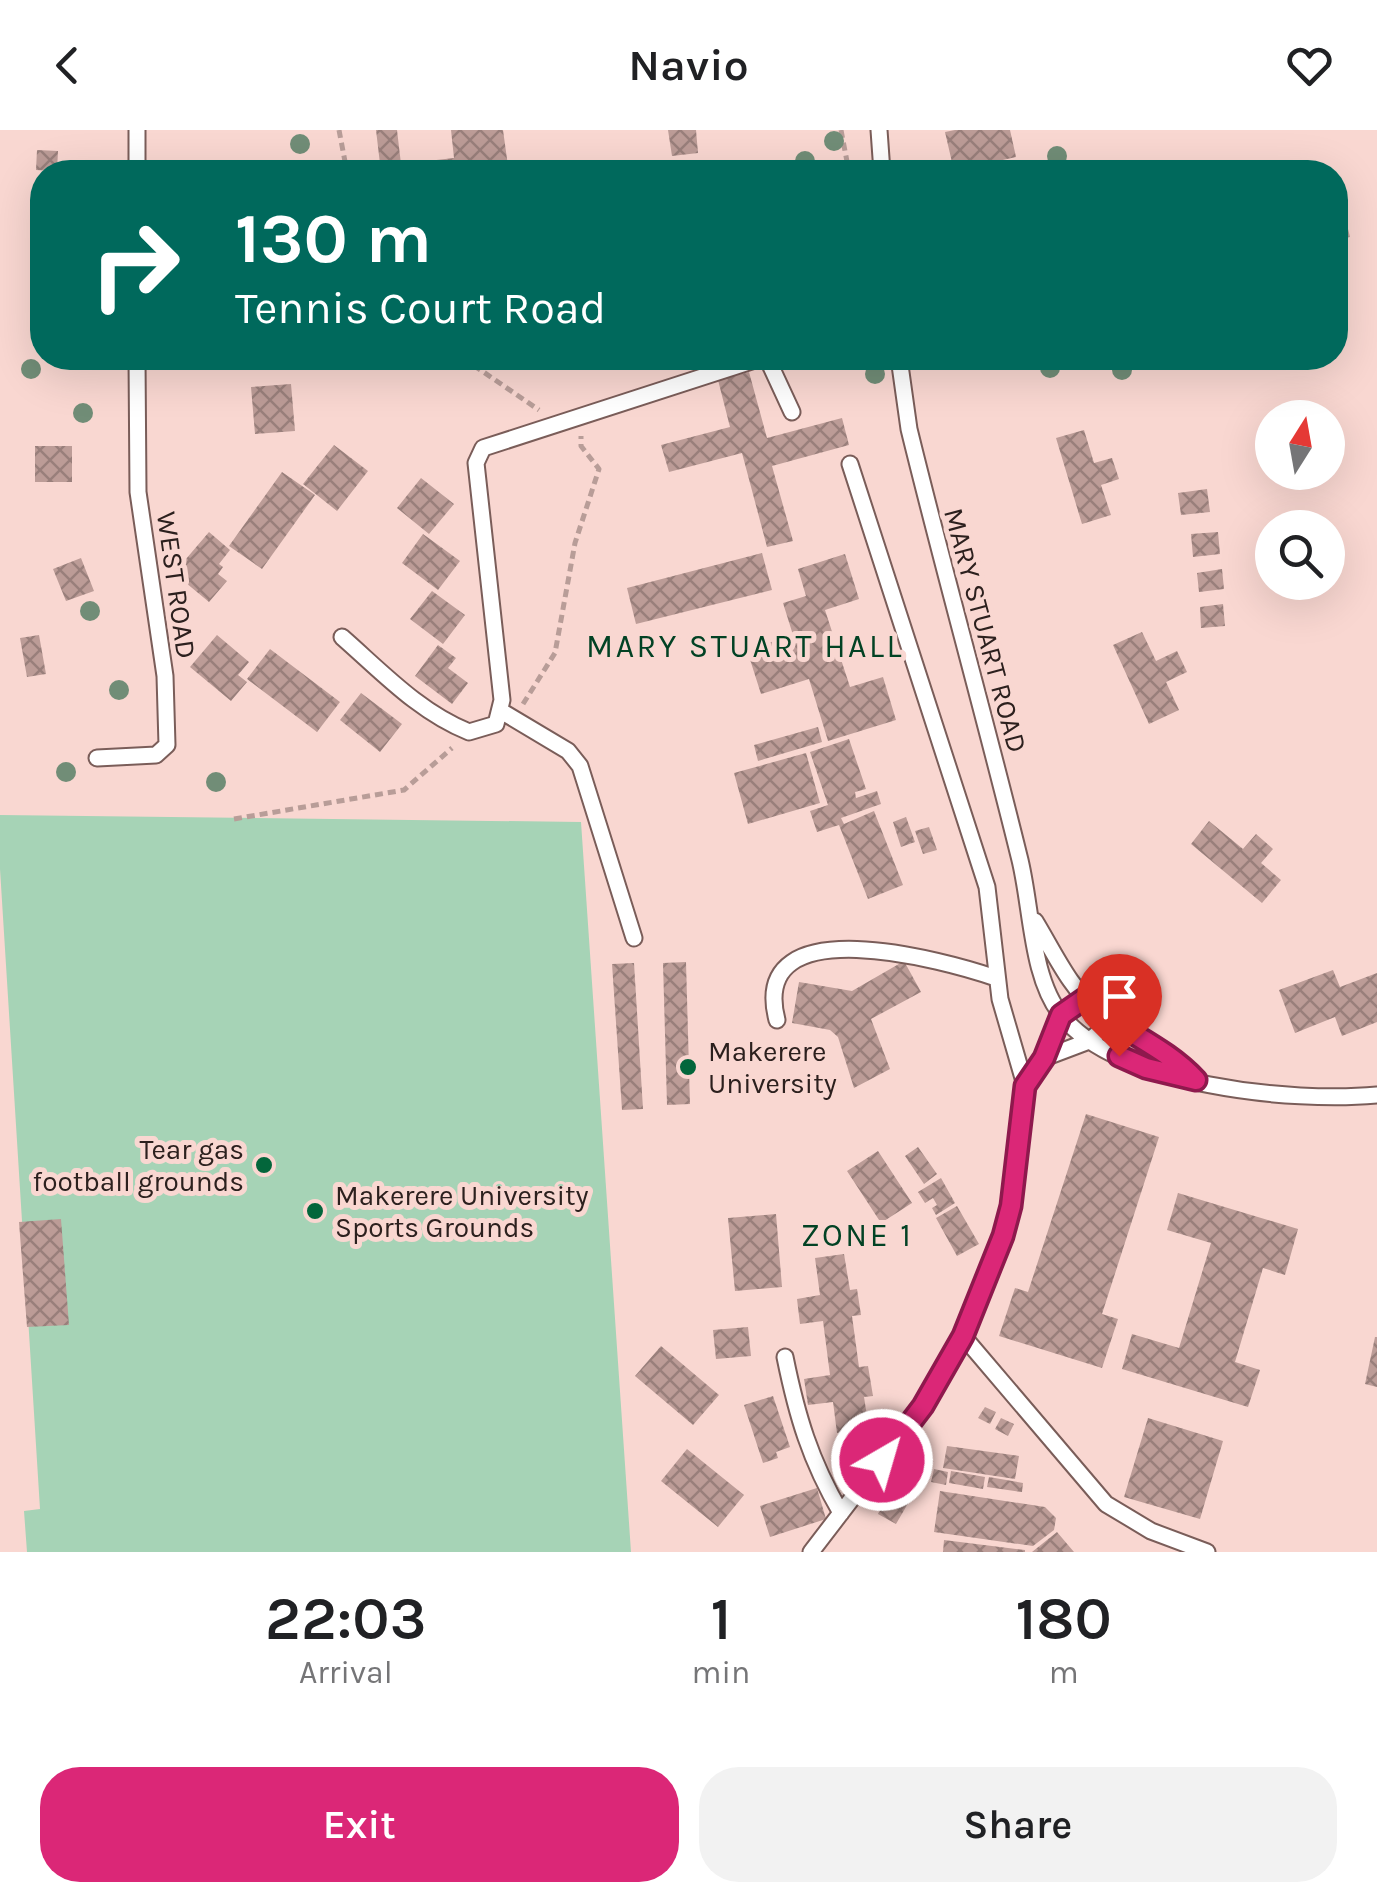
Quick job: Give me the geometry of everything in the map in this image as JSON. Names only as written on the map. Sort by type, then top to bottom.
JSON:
[{"type":"lane","points":[[137,160],[138,130]]},
{"type":"lane","points":[[880,130],[881,160]]},
{"type":"lane","name":"WEST ROAD","points":[[98,758],[156,756],[167,745],[165,676],[138,492],[138,370]]},
{"type":"lane","points":[[508,714],[476,463],[483,448],[727,370]]},
{"type":"lane","points":[[770,370],[792,412]]},
{"type":"lane","name":"MARY STUART ROAD","points":[[901,370],[909,430],[1020,861],[1046,991],[1061,1015]]},
{"type":"lane","points":[[811,1552],[923,1406],[963,1336],[1011,1206],[1025,1086],[996,978],[992,918],[984,876],[850,464]]},
{"type":"lane","points":[[342,637],[440,719],[469,732],[496,724],[508,714]]},
{"type":"lane","points":[[508,714],[568,751],[580,766],[634,938]]},
{"type":"lane","points":[[1031,914],[1084,999],[1112,1021],[1163,1049],[1196,1080]]},
{"type":"lane","points":[[778,1020],[775,996],[782,974],[792,964],[822,952],[853,949],[918,955],[996,978]]},
{"type":"lane","points":[[1025,1086],[1044,1058],[1061,1015],[1084,999]]},
{"type":"lane","points":[[1061,1015],[1089,1040],[1146,1068],[1272,1096],[1377,1095]]},
{"type":"lane","points":[[1044,1058],[1089,1040],[1112,1021]]},
{"type":"lane","points":[[963,1336],[1106,1504],[1150,1531],[1207,1552]]},
{"type":"lane","points":[[785,1357],[798,1424],[817,1473],[841,1513]]},
{"type":"path","points":[[339,130],[345,160]]},
{"type":"path","points":[[841,130],[847,160]]},
{"type":"path","points":[[481,370],[561,424]]},
{"type":"path","points":[[508,714],[555,653],[575,543],[599,469],[581,446],[580,418]]},
{"type":"path","points":[[234,819],[404,790],[469,732]]},
{"type":"green space","name":"Makerere University Sports Grounds","points":[[0,815],[581,822],[631,1552],[27,1552],[24,1511],[40,1509],[0,869]]},
{"type":"building","points":[[376,130],[397,130],[401,160],[380,160]]},
{"type":"building","points":[[451,130],[503,130],[507,160],[436,160],[454,158]]},
{"type":"building","points":[[668,130],[696,130],[698,153],[672,156]]},
{"type":"building","points":[[1010,130],[1016,157],[951,160],[945,132]]},
{"type":"building","points":[[37,150],[58,151],[58,160],[36,160]]},
{"type":"building","name":"MARY STUART HALL","points":[[749,372],[767,438],[842,418],[849,445],[772,466],[793,541],[767,547],[742,453],[669,472],[661,445],[730,427],[718,380]]},
{"type":"building","points":[[291,384],[295,431],[255,434],[251,387]]},
{"type":"building","points":[[1084,430],[1094,463],[1112,458],[1119,479],[1101,485],[1111,515],[1082,524],[1056,438]]},
{"type":"building","points":[[334,445],[368,471],[337,511],[303,484]]},
{"type":"building","points":[[35,446],[72,446],[72,482],[35,482]]},
{"type":"building","points":[[282,472],[315,495],[262,569],[229,546]]},
{"type":"building","points":[[421,478],[454,504],[429,534],[397,508]]},
{"type":"building","points":[[1207,489],[1210,512],[1181,515],[1178,493]]},
{"type":"building","points":[[209,532],[230,550],[219,564],[223,567],[218,574],[227,581],[209,602],[174,573]]},
{"type":"building","points":[[1218,532],[1220,554],[1193,557],[1191,534]]},
{"type":"building","points":[[423,534],[460,561],[438,590],[402,563]]},
{"type":"building","name":"MARY STUART HALL","points":[[762,553],[772,590],[636,624],[627,588]]},
{"type":"building","name":"MARY STUART HALL","points":[[845,554],[859,599],[825,610],[850,687],[883,677],[896,720],[828,741],[809,679],[761,694],[747,650],[793,635],[783,603],[806,596],[798,569]]},
{"type":"building","points":[[81,558],[94,591],[66,601],[53,569]]},
{"type":"building","points":[[1222,569],[1224,589],[1199,592],[1197,573]]},
{"type":"building","points":[[432,591],[465,615],[443,644],[410,619]]},
{"type":"building","points":[[1223,604],[1225,626],[1201,628],[1200,607]]},
{"type":"building","points":[[1142,632],[1156,661],[1177,651],[1187,672],[1166,682],[1179,710],[1149,724],[1113,645]]},
{"type":"building","points":[[39,635],[46,674],[27,677],[20,638]]},
{"type":"building","points":[[217,635],[249,662],[238,675],[247,682],[231,701],[190,667]]},
{"type":"building","points":[[438,645],[456,658],[448,668],[468,683],[452,704],[415,676]]},
{"type":"building","points":[[270,649],[340,702],[317,732],[247,679]]},
{"type":"building","points":[[361,693],[402,724],[380,752],[340,720]]},
{"type":"building","points":[[818,727],[822,742],[758,761],[754,745]]},
{"type":"building","points":[[849,739],[866,789],[855,792],[856,798],[877,791],[881,804],[841,818],[844,824],[874,811],[903,885],[868,899],[839,825],[817,832],[810,811],[828,805],[810,752]]},
{"type":"building","points":[[806,753],[820,803],[748,824],[734,773]]},
{"type":"building","points":[[906,817],[915,842],[901,847],[893,822]]},
{"type":"building","points":[[1209,821],[1243,849],[1256,834],[1273,849],[1261,863],[1281,880],[1262,903],[1191,844]]},
{"type":"building","points":[[929,827],[937,850],[923,854],[915,831]]},
{"type":"building","points":[[904,961],[921,992],[871,1019],[890,1069],[854,1088],[838,1037],[830,1030],[792,1023],[799,982],[852,991]]},
{"type":"building","points":[[686,962],[690,1104],[667,1105],[663,963]]},
{"type":"building","points":[[634,963],[643,1109],[622,1110],[612,964]]},
{"type":"building","points":[[1333,970],[1340,987],[1377,973],[1377,1022],[1342,1036],[1335,1017],[1295,1033],[1279,990]]},
{"type":"building","points":[[1086,1114],[1159,1137],[1102,1314],[1118,1319],[1102,1368],[999,1336],[1015,1288],[1028,1292]]},
{"type":"building","points":[[918,1147],[937,1174],[924,1184],[905,1156]]},
{"type":"building","points":[[878,1151],[912,1203],[881,1223],[847,1171]]},
{"type":"building","points":[[941,1178],[955,1203],[936,1215],[933,1198],[925,1203],[918,1192]]},
{"type":"building","points":[[1178,1193],[1298,1229],[1285,1275],[1263,1268],[1235,1362],[1260,1370],[1248,1407],[1122,1369],[1132,1334],[1179,1348],[1211,1243],[1167,1230]]},
{"type":"building","points":[[957,1206],[979,1244],[957,1256],[936,1218]]},
{"type":"building","points":[[776,1214],[782,1287],[735,1291],[728,1218]]},
{"type":"building","points":[[61,1219],[69,1325],[27,1327],[19,1222]]},
{"type":"building","points":[[844,1254],[850,1290],[857,1289],[861,1315],[852,1316],[859,1367],[868,1366],[873,1396],[864,1397],[869,1429],[837,1433],[833,1402],[808,1405],[804,1379],[830,1375],[823,1321],[800,1324],[797,1299],[820,1295],[815,1258]]},
{"type":"building","points":[[748,1327],[751,1356],[716,1359],[713,1330]]},
{"type":"building","points":[[1377,1337],[1377,1387],[1365,1384]]},
{"type":"building","points":[[661,1346],[719,1395],[693,1425],[635,1376]]},
{"type":"building","points":[[773,1396],[790,1447],[776,1452],[778,1458],[763,1463],[744,1405]]},
{"type":"building","points":[[985,1407],[996,1412],[990,1424],[978,1418]]},
{"type":"building","points":[[1001,1418],[1014,1424],[1008,1436],[995,1429]]},
{"type":"building","points":[[1148,1418],[1223,1441],[1200,1519],[1124,1497]]},
{"type":"building","points":[[947,1446],[1019,1456],[1015,1479],[943,1468]]},
{"type":"building","points":[[687,1449],[744,1495],[718,1527],[661,1481]]},
{"type":"building","points":[[934,1469],[948,1472],[946,1485],[931,1482]]},
{"type":"building","points":[[951,1471],[985,1477],[983,1489],[949,1483]]},
{"type":"building","points":[[898,1477],[917,1488],[896,1524],[878,1514]]},
{"type":"building","points":[[989,1477],[1023,1483],[1022,1492],[987,1487]]},
{"type":"building","points":[[817,1488],[826,1519],[770,1537],[760,1506]]},
{"type":"building","points":[[940,1491],[1045,1507],[1056,1518],[1054,1530],[1033,1546],[934,1532]]},
{"type":"building","points":[[1057,1532],[1074,1552],[1032,1552]]},
{"type":"building","points":[[944,1540],[1025,1550],[1025,1552],[943,1552]]},
{"type":"place","name":"Makerere University","points":[[688,1067]]},
{"type":"place","name":"Tear gas football grounds","points":[[264,1165]]},
{"type":"place","name":"Makerere University Sports Grounds","points":[[315,1211]]},
{"type":"district","name":"MARY STUART HALL","points":[[745,646]]},
{"type":"district","name":"ZONE 1","points":[[857,1235]]},
{"type":"route","points":[[882,1460],[923,1406],[963,1336],[1011,1206],[1025,1086],[1044,1058],[1061,1015],[1084,999],[1136,1037],[1163,1049],[1196,1080],[1146,1068],[1119,1056]]}]
